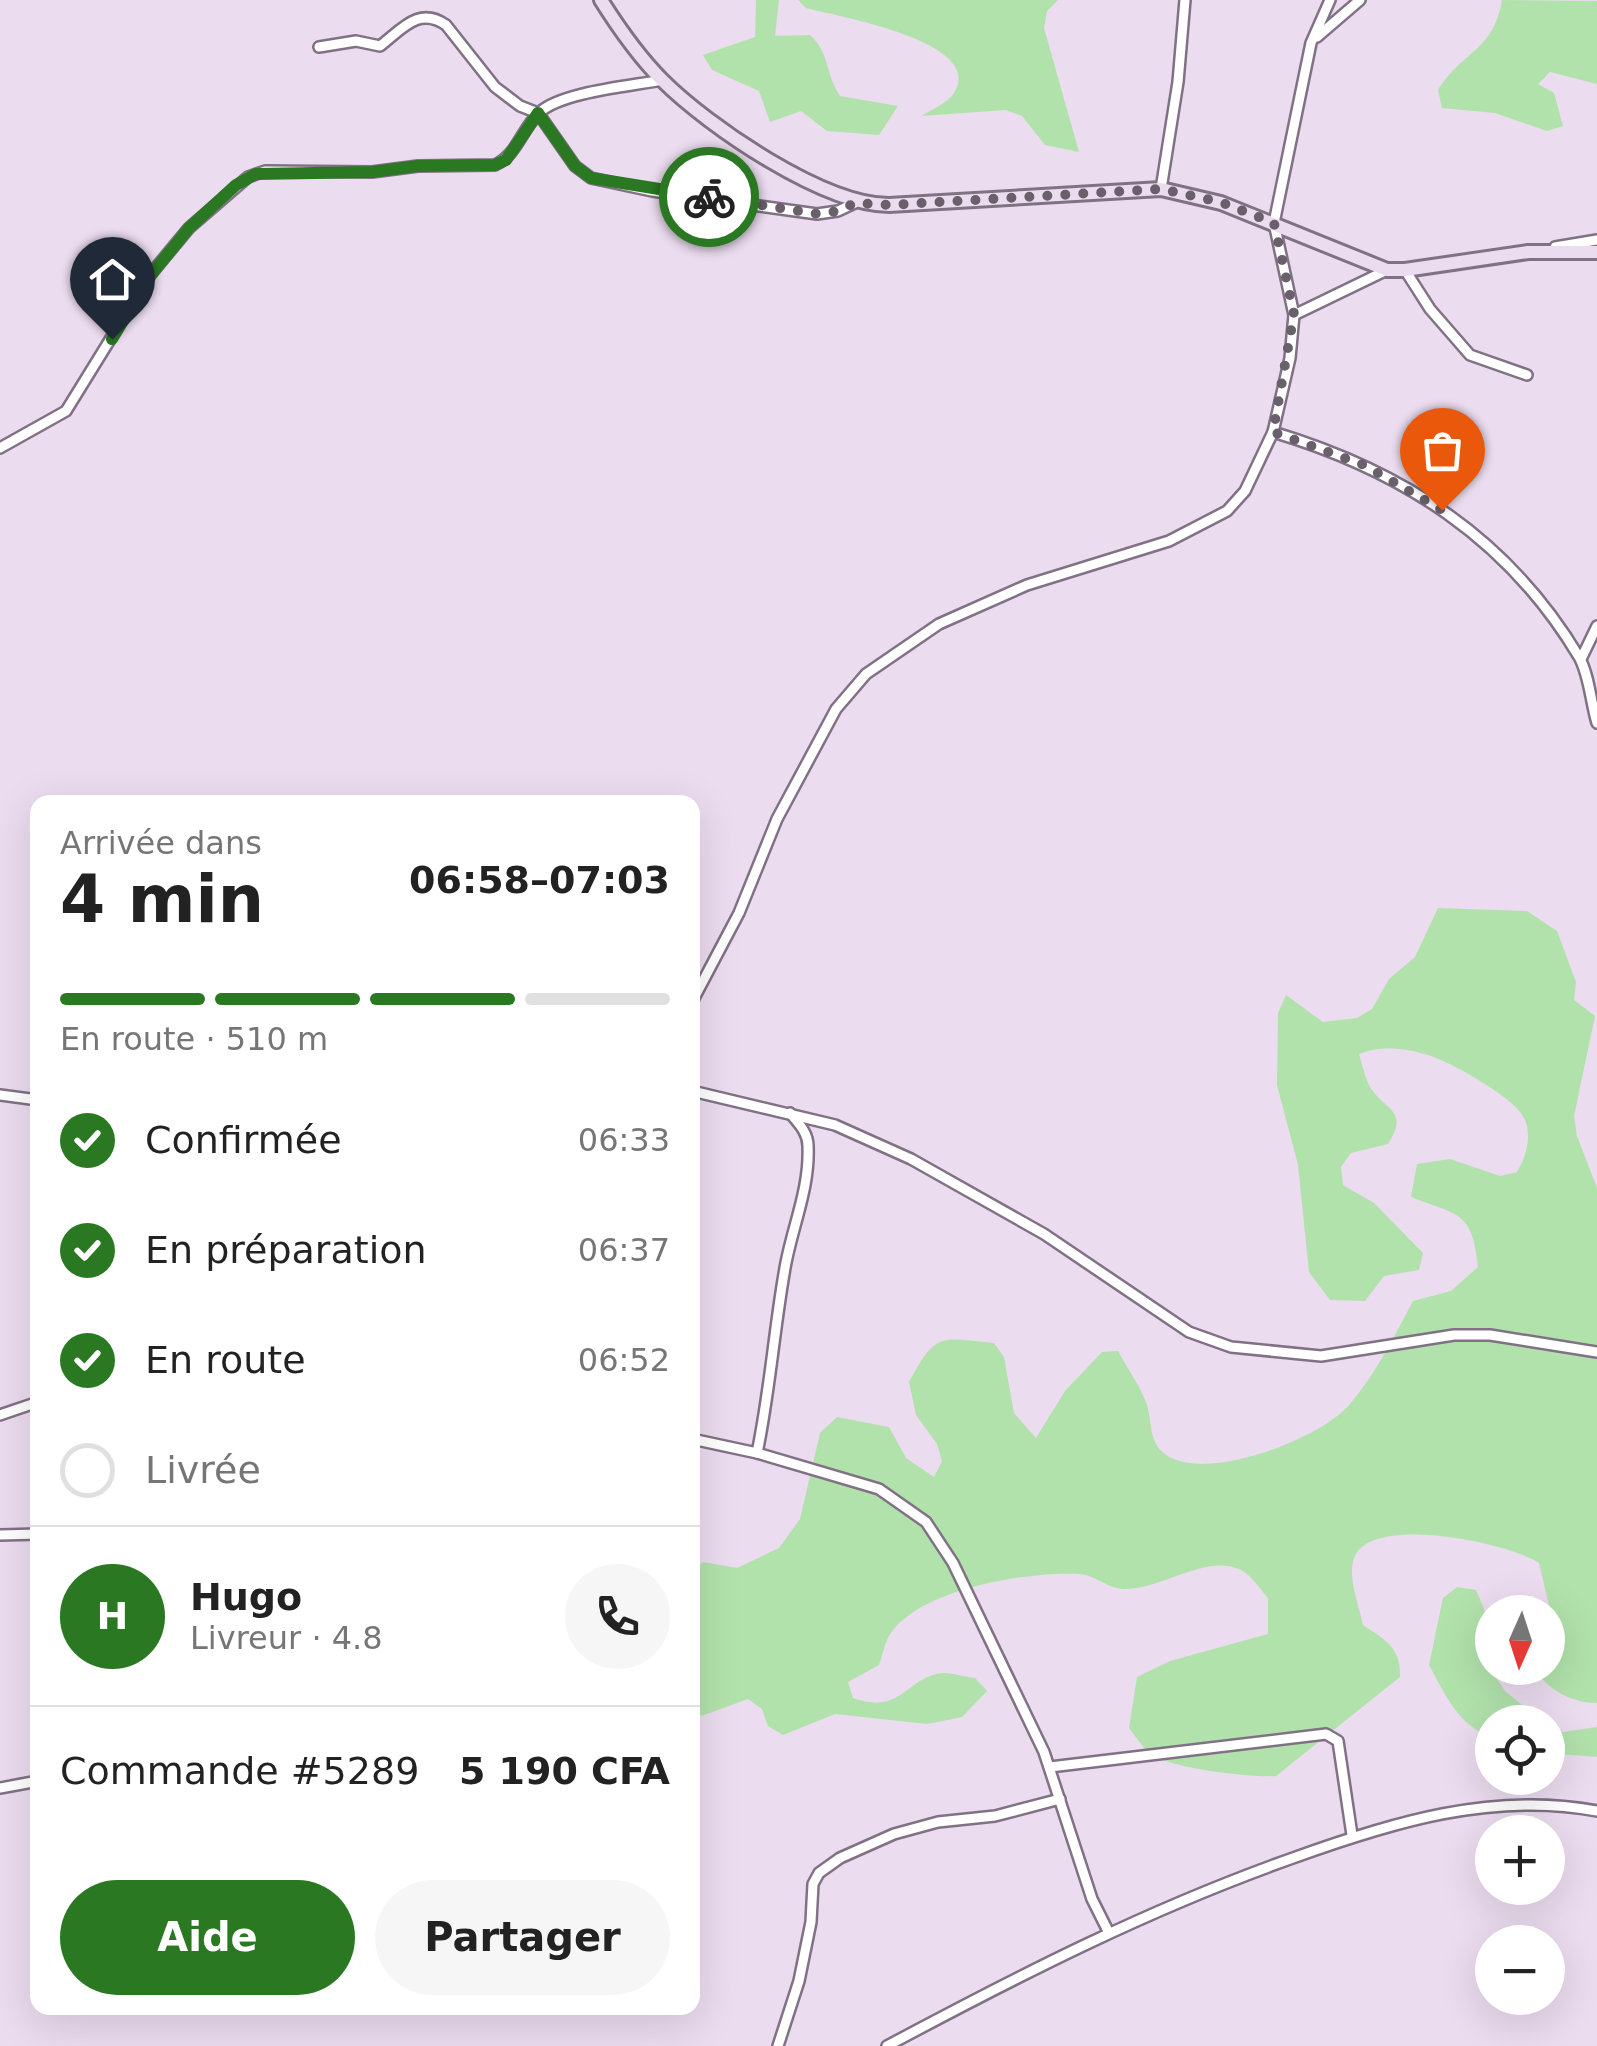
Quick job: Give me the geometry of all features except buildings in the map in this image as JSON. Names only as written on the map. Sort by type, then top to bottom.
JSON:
[{"type":"street","points":[[601,0],[662,80],[736,140],[855,203],[889,205],[1161,189],[1220,202],[1387,270],[1597,240]]},
{"type":"street","points":[[1161,189],[1185,0]]},
{"type":"street","points":[[700,987],[739,913],[777,819],[836,709],[866,674],[939,624],[1027,585],[1169,541],[1227,510],[1245,491],[1273,432],[1294,314],[1274,223],[1311,43],[1330,0]]},
{"type":"street","points":[[1311,43],[1360,0]]},
{"type":"street","points":[[319,48],[356,42],[380,46],[414,18],[436,18],[446,25],[495,87],[520,106],[538,113],[575,166],[591,178],[818,214],[855,203]]},
{"type":"street","points":[[0,448],[66,410],[150,276],[189,228],[248,178],[265,172],[372,172],[418,166],[495,165],[506,160],[538,113],[549,105],[662,80]]},
{"type":"street","points":[[1528,252],[1597,252]]},
{"type":"street","points":[[1294,314],[1387,270]]},
{"type":"street","points":[[1404,270],[1430,309],[1470,355],[1526,375]]},
{"type":"street","points":[[1273,432],[1364,465],[1412,490],[1504,557],[1580,659],[1597,723]]},
{"type":"street","points":[[1569,645],[1594,629]]},
{"type":"street","points":[[1580,659],[1594,629]]},
{"type":"street","points":[[700,1094],[835,1125],[992,1202],[1189,1332],[1231,1347],[1321,1356],[1454,1335],[1490,1335],[1597,1352]]},
{"type":"street","points":[[0,1095],[30,1099]]},
{"type":"street","points":[[757,1453],[786,1264],[804,1200],[808,1144],[805,1132],[790,1113]]},
{"type":"street","points":[[0,1416],[30,1405]]},
{"type":"street","points":[[700,1441],[757,1453],[879,1490],[926,1522],[953,1562],[1050,1767],[1092,1899],[1108,1931]]},
{"type":"street","points":[[0,1536],[30,1534]]},
{"type":"street","points":[[1050,1767],[1326,1734],[1338,1741],[1352,1835]]},
{"type":"street","points":[[0,1788],[30,1782]]},
{"type":"street","points":[[778,2046],[799,1980],[818,1874],[840,1858],[894,1834],[1060,1799]]},
{"type":"street","points":[[887,2046],[1108,1931],[1352,1835],[1462,1810],[1546,1804],[1597,1811]]},
{"type":"green space","points":[[756,0],[779,0],[775,36],[810,35],[824,56],[840,96],[898,106],[879,135],[827,131],[801,111],[770,122],[759,91],[712,70],[703,55],[755,37]]},
{"type":"green space","points":[[798,0],[1058,0],[1047,11],[1044,28],[1079,152],[1045,145],[1022,116],[1006,110],[921,116],[954,93],[958,75],[949,59],[903,34],[806,8]]},
{"type":"green space","points":[[1502,0],[1597,1],[1597,84],[1550,72],[1538,84],[1554,93],[1563,126],[1547,131],[1495,113],[1442,108],[1438,90],[1492,30]]},
{"type":"green space","points":[[1438,908],[1527,911],[1557,931],[1576,982],[1574,1000],[1595,1016],[1574,1116],[1577,1136],[1597,1188],[1597,1703],[1579,1701],[1549,1685],[1565,1685],[1565,1595],[1547,1595],[1539,1563],[1473,1541],[1414,1534],[1367,1543],[1353,1563],[1363,1625],[1395,1652],[1400,1677],[1276,1776],[1230,1774],[1173,1763],[1149,1753],[1129,1728],[1137,1677],[1170,1661],[1268,1634],[1268,1598],[1245,1572],[1227,1566],[1198,1569],[1137,1588],[1122,1589],[1085,1575],[1059,1574],[980,1585],[929,1603],[909,1615],[890,1634],[879,1665],[848,1682],[853,1698],[883,1702],[931,1676],[947,1673],[975,1678],[987,1691],[962,1717],[927,1724],[835,1714],[783,1735],[768,1726],[762,1709],[748,1699],[700,1716],[700,1564],[737,1568],[779,1548],[800,1519],[820,1433],[837,1417],[889,1427],[906,1458],[934,1477],[942,1461],[937,1444],[916,1415],[909,1382],[934,1346],[950,1340],[994,1343],[1004,1357],[1014,1413],[1036,1438],[1065,1391],[1102,1352],[1118,1351],[1144,1398],[1154,1438],[1165,1454],[1183,1462],[1233,1461],[1289,1443],[1334,1418],[1367,1381],[1413,1301],[1451,1291],[1478,1267],[1472,1235],[1461,1218],[1411,1197],[1417,1164],[1450,1159],[1500,1176],[1517,1172],[1528,1140],[1525,1120],[1510,1102],[1466,1073],[1428,1055],[1393,1048],[1359,1054],[1370,1087],[1396,1117],[1394,1133],[1388,1144],[1351,1153],[1341,1167],[1343,1185],[1374,1203],[1423,1253],[1419,1270],[1384,1276],[1365,1301],[1330,1300],[1309,1272],[1298,1165],[1277,1085],[1278,1013],[1286,995],[1323,1022],[1357,1018],[1372,1009],[1389,979],[1415,957]]},
{"type":"green space","points":[[1457,1587],[1476,1590],[1475,1685],[1501,1685],[1522,1705],[1475,1705],[1475,1729],[1447,1698],[1429,1665],[1443,1598]]},
{"type":"green space","points":[[1597,1727],[1597,1757],[1565,1754],[1565,1732]]},
{"type":"way so far","points":[[709,197],[818,214],[855,203],[889,205],[1161,189],[1220,202],[1274,223],[1294,314],[1290,358],[1273,432],[1364,465],[1442,510]]},
{"type":"route","points":[[112,339],[150,276],[189,228],[236,185],[256,174],[495,165],[506,160],[516,148],[538,113],[575,166],[591,178],[709,197]]}]
